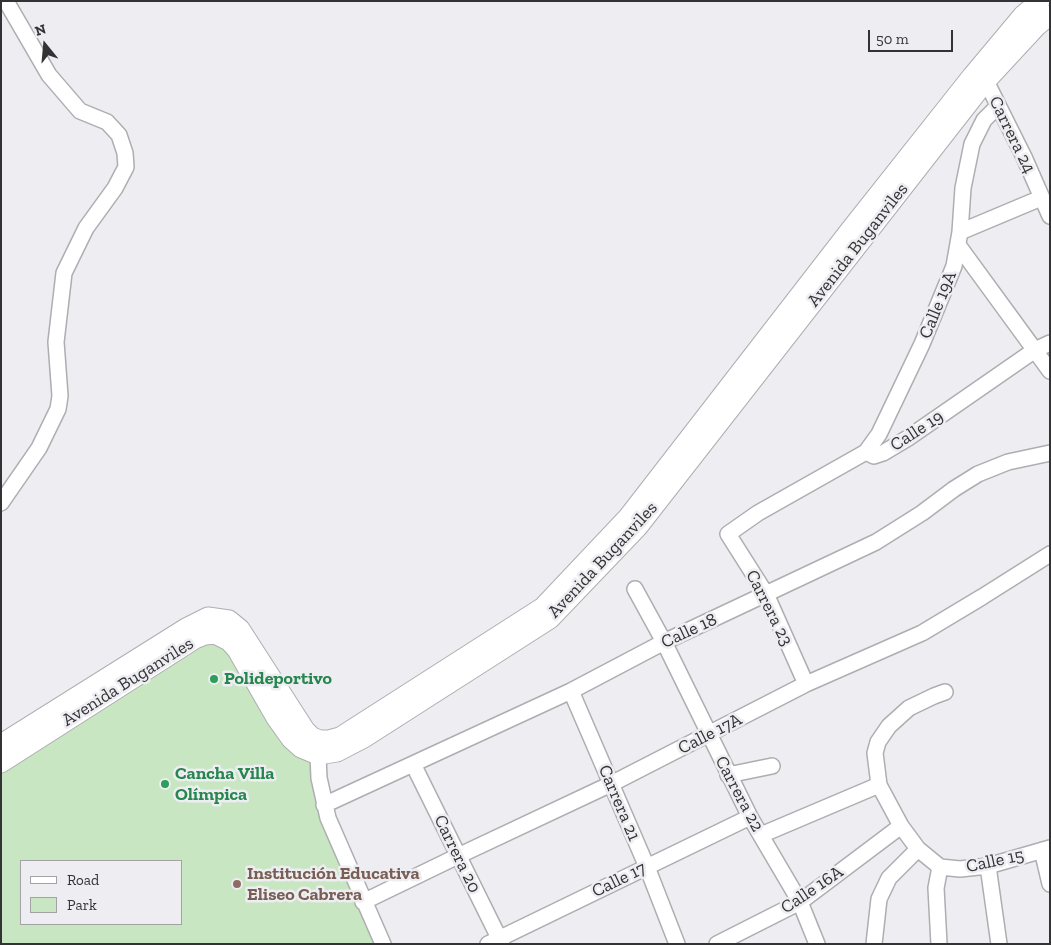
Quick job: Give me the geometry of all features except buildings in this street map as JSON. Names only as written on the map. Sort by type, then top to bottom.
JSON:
[{"type":"main road","name":"Avenida Buganviles","points":[[319,748],[329,740],[340,737],[543,606],[628,517],[972,76],[1024,15],[1040,1]]},
{"type":"main road","name":"Avenida Buganviles","points":[[1,763],[195,639],[215,634],[229,641],[237,650],[276,718],[291,739],[301,748],[319,748],[337,752],[364,738],[550,619],[638,527],[986,81],[1036,27],[1050,15]]},
{"type":"main road","name":"Avenida Buganviles","points":[[1,744],[186,628],[208,617],[229,620],[240,629],[300,723],[319,748]]},
{"type":"street","points":[[1,503],[40,448],[58,409],[60,396],[56,342],[64,273],[86,228],[116,188],[126,167],[125,153],[119,135],[107,122],[80,111],[49,75],[6,1]]},
{"type":"street","name":"Carrera 24","points":[[986,81],[1024,157],[1050,216]]},
{"type":"street","name":"Calle 19A","points":[[866,452],[879,434],[922,344],[954,266],[959,239],[963,188],[972,144],[984,120],[998,106]]},
{"type":"street","points":[[1041,198],[959,239],[1050,371]]},
{"type":"street","name":"Calle 19","points":[[728,534],[758,514],[866,452],[874,456],[908,438],[1035,350],[1050,343]]},
{"type":"street","name":"Calle 18","points":[[324,805],[571,690],[664,642],[876,542],[922,514],[954,489],[978,474],[1008,462],[1050,453]]},
{"type":"street","name":"Carrera 23","points":[[728,534],[766,594],[806,684]]},
{"type":"street","name":"Calle 17A","points":[[363,902],[611,784],[806,684],[922,633],[982,598],[1050,554]]},
{"type":"street","name":"Carrera 22","points":[[635,589],[664,642],[750,817],[800,902],[817,944]]},
{"type":"street","name":"Carrera 21","points":[[571,690],[647,866],[677,944]]},
{"type":"street","points":[[939,944],[936,888],[940,867],[918,848],[901,826],[879,785],[876,753],[878,742],[889,726],[909,708],[945,692]]},
{"type":"street","points":[[319,748],[319,778],[328,818],[363,902],[383,944]]},
{"type":"street","name":"Carrera 20","points":[[413,764],[497,942]]},
{"type":"street","points":[[728,775],[772,766]]},
{"type":"street","points":[[761,835],[879,785]]},
{"type":"street","name":"Calle 17","points":[[497,942],[647,866],[750,817]]},
{"type":"street","name":"Calle 16A","points":[[718,944],[800,902],[901,826]]},
{"type":"street","points":[[874,944],[879,899],[889,878],[918,848]]},
{"type":"street","points":[[1046,849],[1050,884]]},
{"type":"street","name":"Calle 15","points":[[940,867],[960,869],[988,866],[1046,849]]},
{"type":"street","points":[[988,866],[999,944]]},
{"type":"green space","points":[[215,634],[318,755],[319,778],[383,944],[1,944],[1,763]]},
{"type":"place","name":"Polideportivo","points":[[214,679]]},
{"type":"place","name":"Cancha Villa Olímpica","points":[[165,784]]},
{"type":"place","name":"Institución Educativa Eliseo Cabrera","points":[[237,884]]}]
